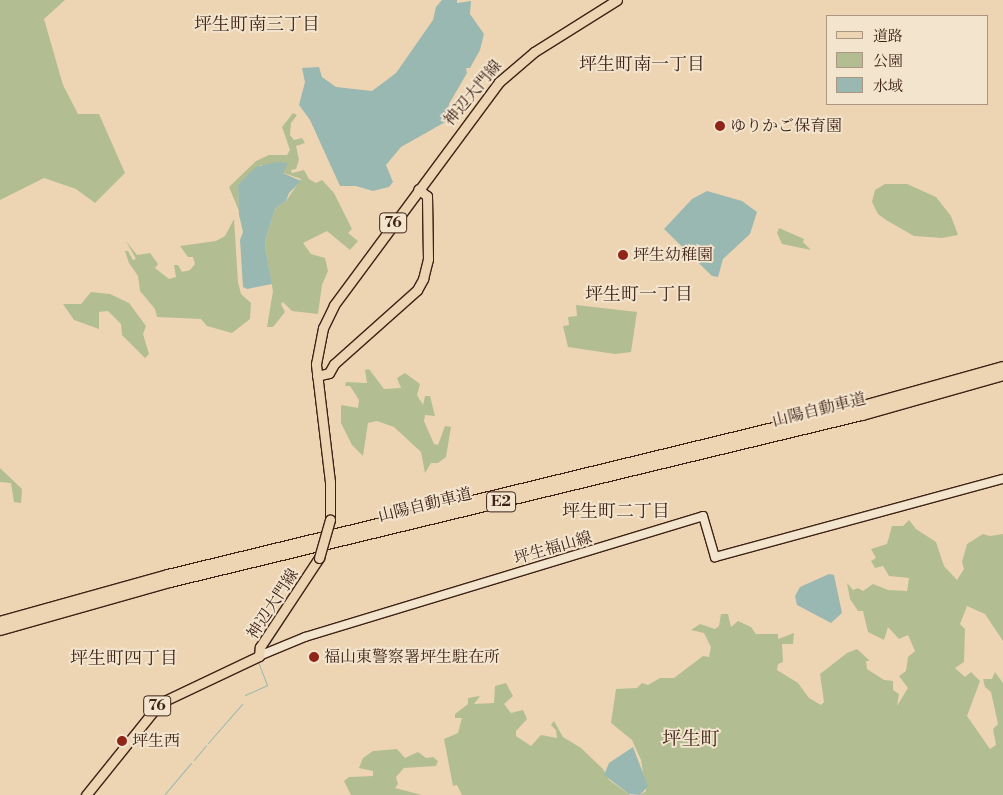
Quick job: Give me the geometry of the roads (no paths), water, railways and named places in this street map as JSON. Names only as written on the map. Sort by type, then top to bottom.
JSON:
[{"type":"highway","name":"山陽自動車道","points":[[0,622],[168,574],[851,410],[1003,367]]},
{"type":"highway","name":"山陽自動車道","points":[[0,630],[161,584],[862,415],[1003,375]]},
{"type":"main road","name":"神辺大門線","points":[[86,795],[160,703],[259,656],[260,647],[319,558],[330,520],[330,482],[317,376],[320,340],[334,305],[418,189],[508,72],[534,52],[617,0]]},
{"type":"main road","name":"76","points":[[317,376],[329,373],[334,364],[417,290],[423,278],[428,259],[427,196],[418,189]]},
{"type":"main road","name":"坪生福山線","points":[[259,656],[305,636],[703,516],[715,557],[1003,479]]},
{"type":"water","points":[[442,0],[457,0],[457,3],[471,1],[470,14],[484,34],[480,50],[470,68],[466,68],[467,73],[449,104],[447,121],[401,147],[386,165],[393,182],[389,187],[373,191],[356,186],[340,186],[310,120],[299,105],[305,82],[302,68],[319,67],[322,77],[336,87],[372,91],[396,73],[433,20],[436,7]]},
{"type":"water","points":[[277,162],[288,163],[283,173],[301,181],[289,193],[286,201],[275,209],[266,238],[265,247],[272,284],[247,289],[243,287],[240,240],[243,232],[239,215],[238,185],[256,167]]},
{"type":"water","points":[[707,191],[742,201],[757,212],[750,234],[723,259],[718,277],[712,276],[664,229],[692,199]]},
{"type":"water","points":[[829,574],[834,575],[842,613],[831,623],[797,605],[795,596],[800,587]]},
{"type":"water","points":[[633,747],[648,786],[640,795],[629,794],[604,775],[609,763]]},
{"type":"waterway","points":[[269,644],[292,608]]},
{"type":"waterway","points":[[245,695],[267,685],[258,662]]},
{"type":"waterway","points":[[208,743],[242,704]]},
{"type":"waterway","points":[[194,760],[206,745]]},
{"type":"waterway","points":[[164,795],[191,763]]},
{"type":"place","name":"ゆりかご保育園","points":[[720,126]]},
{"type":"place","name":"坪生幼稚園","points":[[623,255]]},
{"type":"place","name":"福山東警察署坪生駐在所","points":[[314,657]]},
{"type":"place","name":"坪生西","points":[[122,741]]},
{"type":"district","name":"坪生町南三丁目","points":[[257,25]]},
{"type":"district","name":"坪生町南一丁目","points":[[642,65]]},
{"type":"district","name":"坪生町一丁目","points":[[639,295]]},
{"type":"district","name":"坪生町二丁目","points":[[616,512]]},
{"type":"district","name":"坪生町四丁目","points":[[124,659]]},
{"type":"district","name":"坪生町","points":[[691,740]]}]
